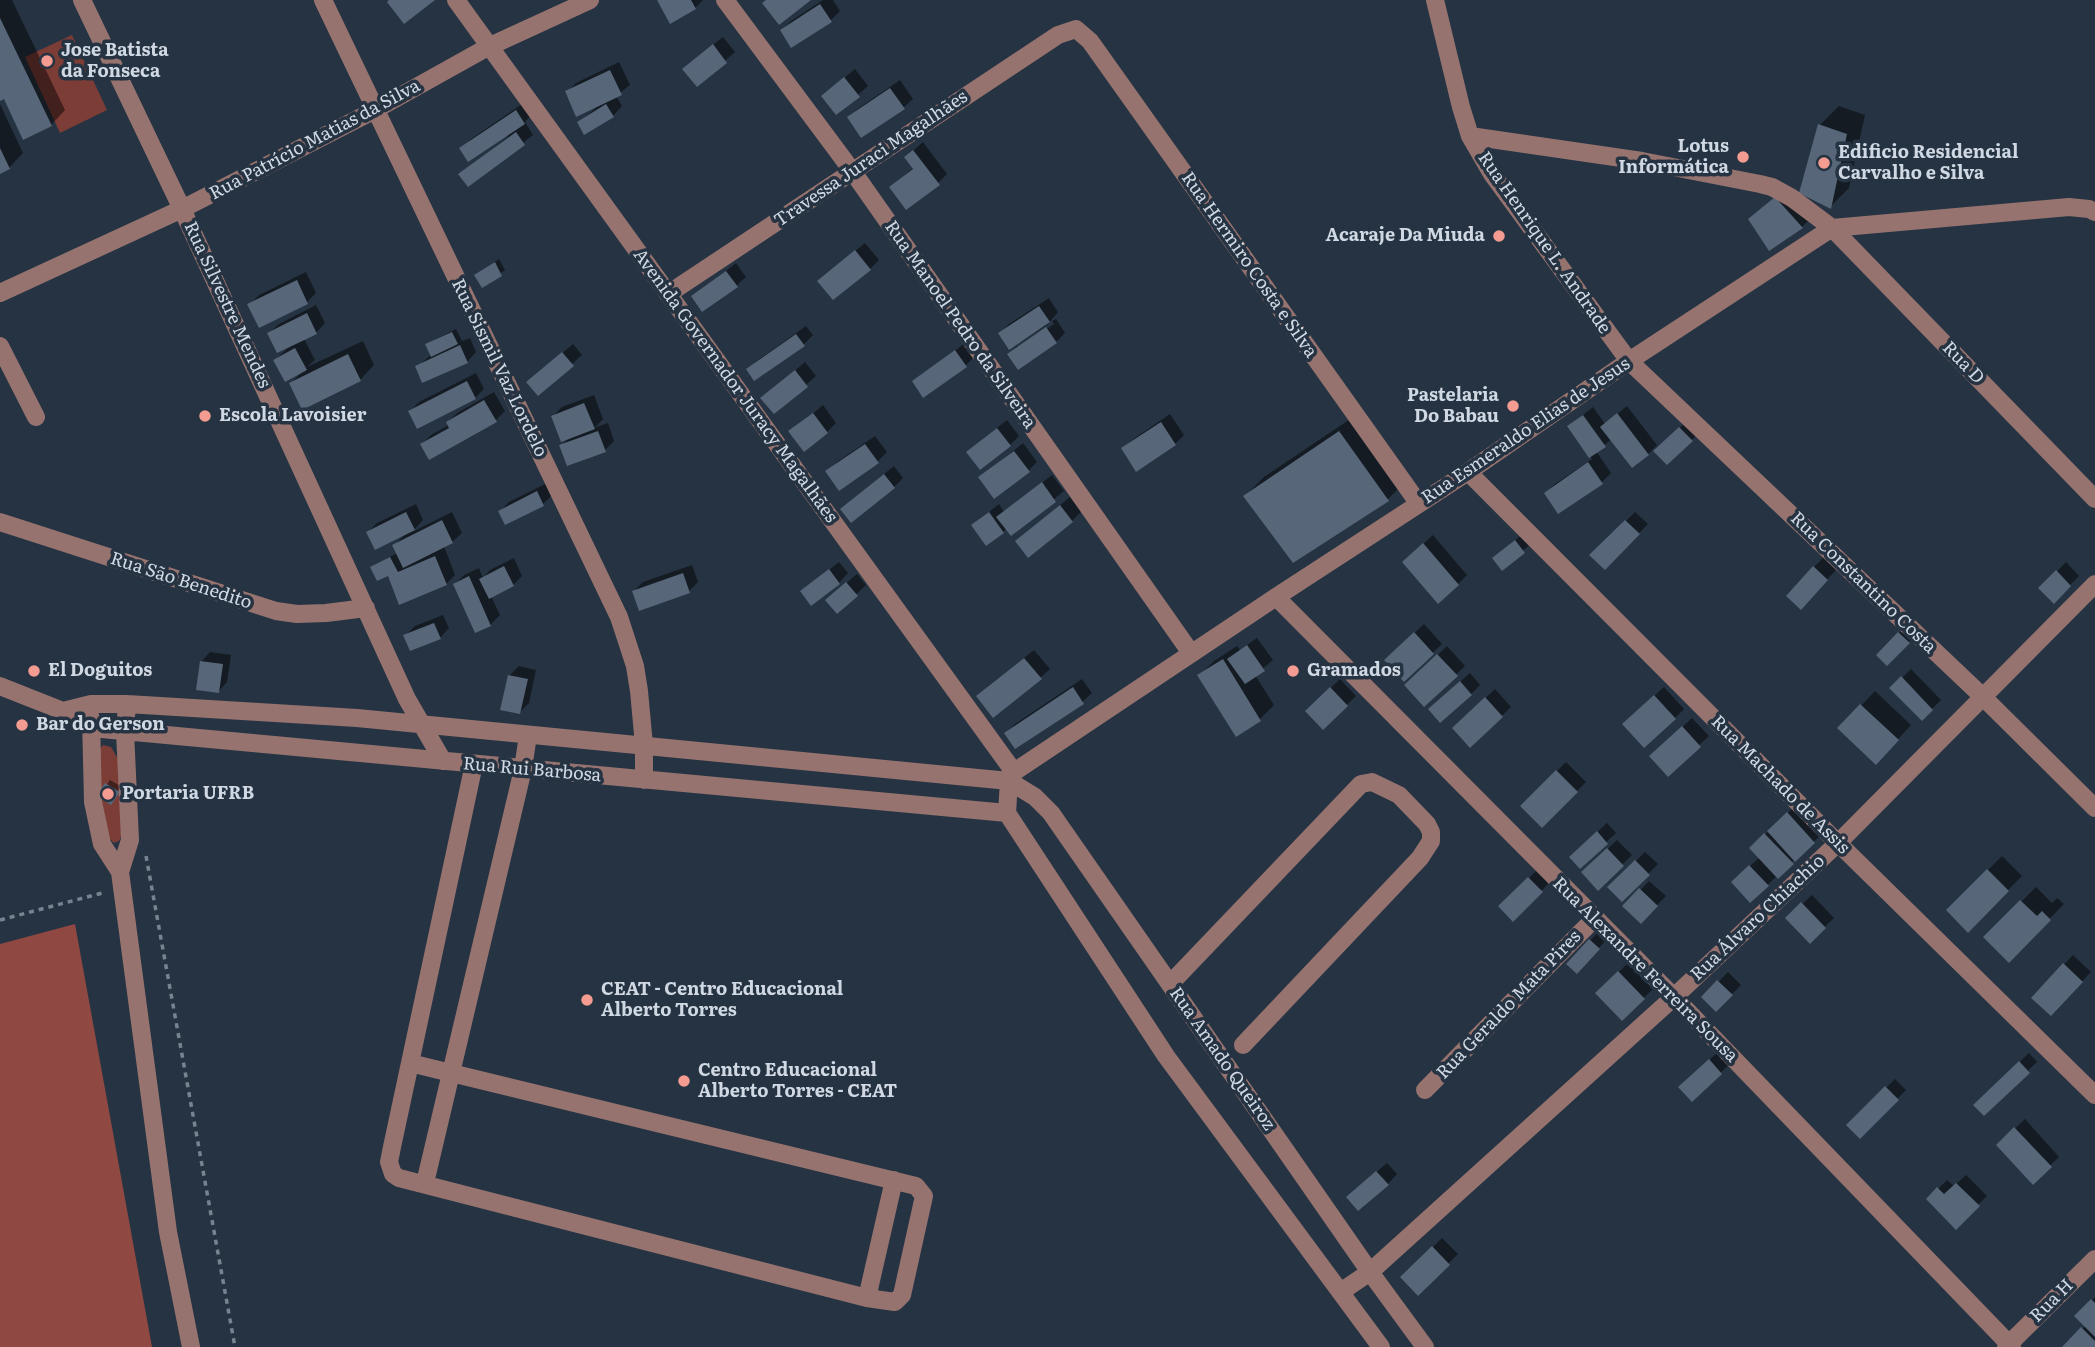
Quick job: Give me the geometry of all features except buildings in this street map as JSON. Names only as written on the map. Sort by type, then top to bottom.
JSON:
[{"type":"street","name":"Rua Silvestre Mendes","points":[[82,0],[182,209],[420,724],[443,761]]},
{"type":"street","name":"Rua Sismil Vaz Lordelo","points":[[323,0],[619,617],[635,666],[644,745],[644,780]]},
{"type":"street","name":"Avenida Governador Juracy Magalhães","points":[[456,0],[1011,776]]},
{"type":"street","name":"Rua Patrício Matias da Silva","points":[[0,293],[182,209],[375,110],[488,47],[590,0]]},
{"type":"street","name":"Rua Manoel Pedro da Silveira","points":[[725,0],[853,172],[1191,653]]},
{"type":"street","name":"Rua Henrique L. Andrade","points":[[1435,0],[1470,136],[1492,174],[1629,361]]},
{"type":"street","name":"Travessa Juraci Magalhães","points":[[668,294],[1058,35],[1076,29]]},
{"type":"street","name":"Rua Hermiro Costa e Silva","points":[[1076,29],[1090,41],[1419,504]]},
{"type":"street","name":"Rua D","points":[[1470,136],[1642,162],[1760,184],[1792,198],[1832,228],[2095,499]]},
{"type":"street","name":"Rua Esmeraldo Elias de Jesus","points":[[1011,776],[1191,653],[1468,472],[1629,361],[1832,228],[2069,208],[2092,210]]},
{"type":"street","points":[[0,346],[36,417]]},
{"type":"street","name":"Rua Constantino Costa","points":[[1629,361],[1982,696],[2095,808]]},
{"type":"street","name":"Rua Machado de Assis","points":[[1468,472],[1838,843],[2095,1095]]},
{"type":"street","name":"Rua São Benedito","points":[[0,522],[276,611],[297,614],[366,608]]},
{"type":"street","name":"Rua Álvaro Chiachio","points":[[1342,1291],[1370,1272],[1674,997],[1838,843],[2095,584]]},
{"type":"street","name":"Rua Alexandre Ferreira Sousa","points":[[1276,597],[1674,997],[2009,1346]]},
{"type":"street","name":"Rua Rui Barbosa","points":[[0,686],[63,711],[91,728],[1007,813]]},
{"type":"street","name":"Rua Rui Barbosa","points":[[63,711],[92,704],[127,705],[420,724],[1011,776]]},
{"type":"street","points":[[92,704],[93,802],[102,844],[121,880],[168,1232],[191,1347]]},
{"type":"street","points":[[121,880],[130,840],[125,731],[127,705]]},
{"type":"street","points":[[425,1183],[523,769],[528,735]]},
{"type":"street","points":[[410,1063],[916,1186],[924,1196],[902,1295],[895,1301],[867,1298],[399,1178],[393,1174],[389,1162],[410,1063],[474,764]]},
{"type":"street","points":[[1011,776],[1007,813],[1166,1056],[1381,1347]]},
{"type":"street","name":"Rua Amado Queiroz","points":[[1011,776],[1051,813],[1425,1347]]},
{"type":"street","points":[[1170,984],[1361,784],[1372,782],[1399,795],[1427,824],[1431,831],[1431,841],[1420,858],[1243,1045]]},
{"type":"street","name":"Rua Geraldo Mata Pires","points":[[1425,1090],[1594,919]]},
{"type":"street","points":[[867,1298],[894,1180]]},
{"type":"street","name":"Rua H","points":[[2009,1346],[2095,1259]]},
{"type":"path","points":[[143,843],[235,1347]]},
{"type":"path","points":[[0,920],[121,880]]},
{"type":"shaded area","points":[[72,35],[107,110],[60,133],[25,57]]},
{"type":"shaded area","points":[[103,745],[111,747],[118,759],[122,834],[119,841],[114,843],[109,838],[102,820],[99,750]]},
{"type":"shaded area","points":[[75,924],[152,1347],[0,1347],[0,944]]},
{"type":"place","name":"Jose Batista da Fonseca","points":[[47,61]]},
{"type":"place","name":"Lotus Informática","points":[[1743,157]]},
{"type":"place","name":"Edificio Residencial Carvalho e Silva","points":[[1824,163]]},
{"type":"place","name":"Acaraje Da Miuda","points":[[1499,236]]},
{"type":"place","name":"Pastelaria Do Babau","points":[[1513,406]]},
{"type":"place","name":"Escola Lavoisier","points":[[205,416]]},
{"type":"place","name":"El Doguitos","points":[[34,671]]},
{"type":"place","name":"Gramados","points":[[1293,671]]},
{"type":"place","name":"Bar do Gerson","points":[[22,725]]},
{"type":"place","name":"Portaria UFRB","points":[[108,794]]},
{"type":"place","name":"CEAT - Centro Educacional Alberto Torres","points":[[587,1000]]},
{"type":"place","name":"Centro Educacional Alberto Torres - CEAT","points":[[684,1081]]}]
